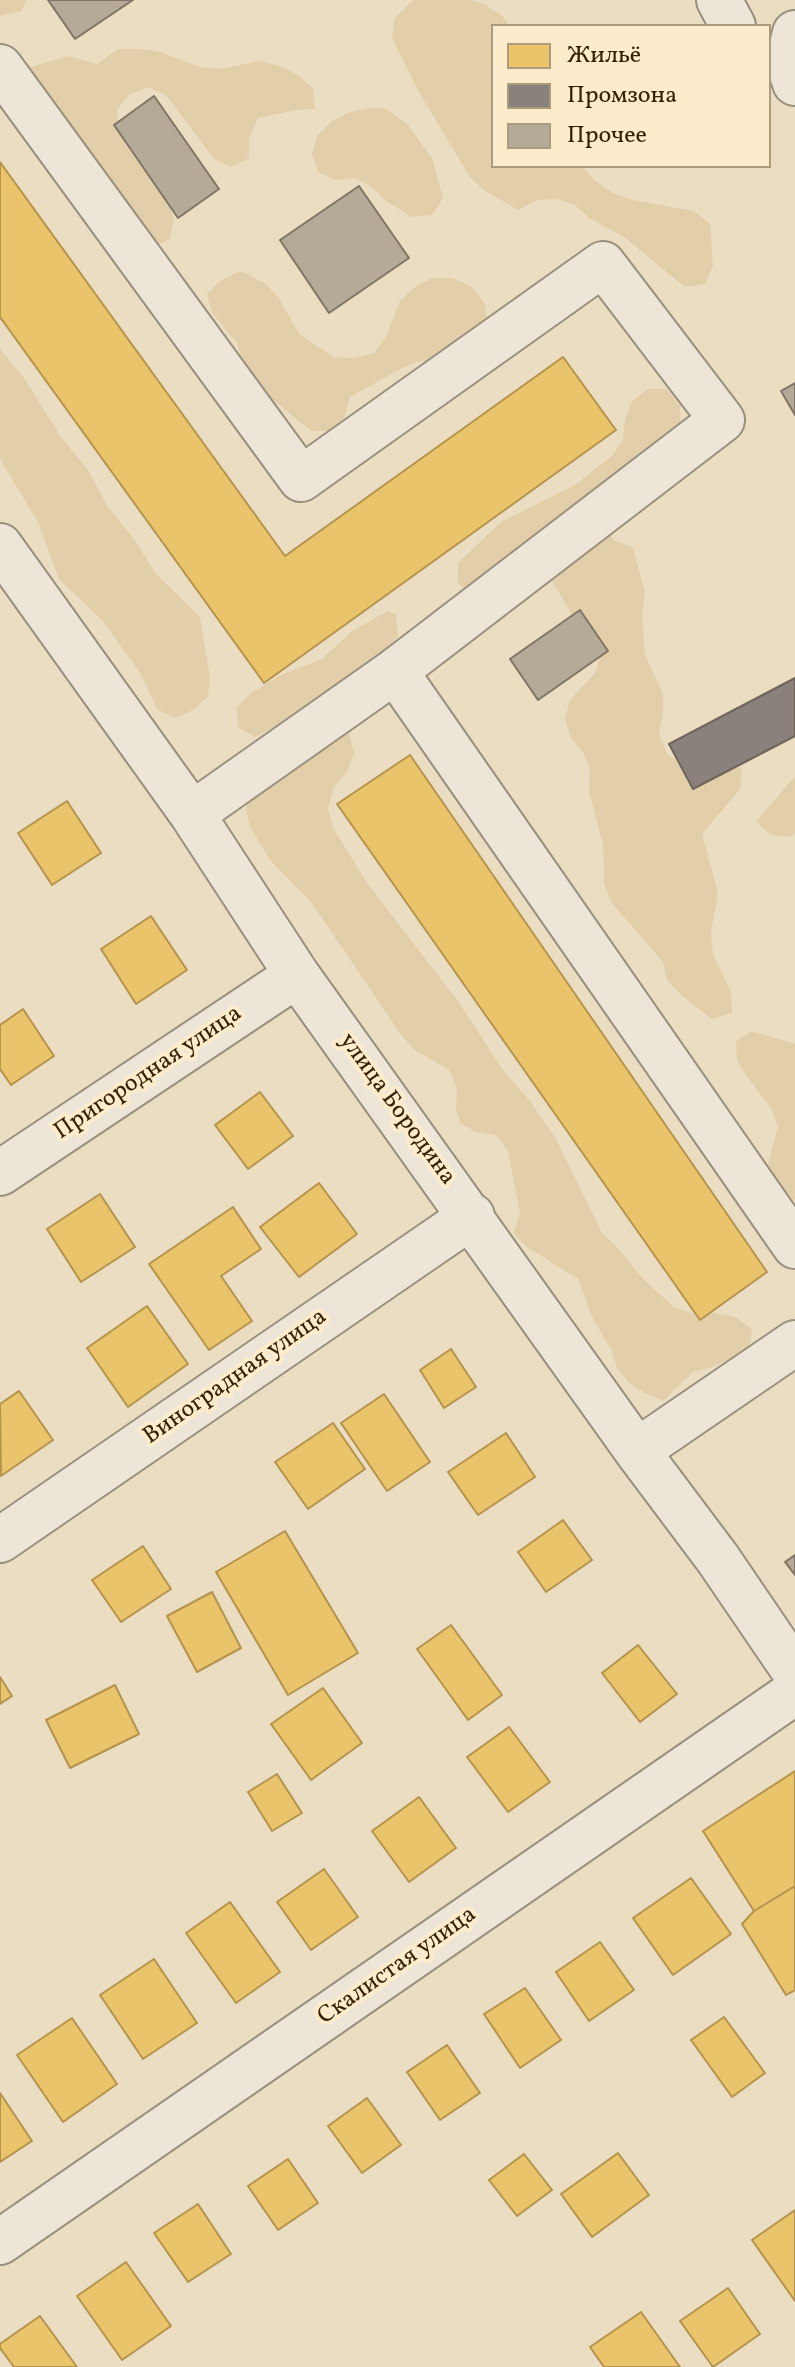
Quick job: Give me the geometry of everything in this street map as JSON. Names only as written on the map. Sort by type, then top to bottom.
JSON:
[{"type":"street","points":[[719,0],[732,24]]},
{"type":"street","points":[[0,67],[301,479],[603,264],[722,420],[395,671],[192,814]]},
{"type":"street","name":"улица Бородина","points":[[0,546],[192,814],[297,975],[637,1451],[718,1559],[795,1672]]},
{"type":"street","points":[[395,671],[795,1246]]},
{"type":"street","name":"Пригородная улица","points":[[0,1173],[297,975]]},
{"type":"street","name":"Виноградная улица","points":[[0,1540],[472,1216]]},
{"type":"street","points":[[637,1451],[795,1343]]},
{"type":"street","name":"Скалистая улица","points":[[0,2242],[795,1692]]},
{"type":"shaded area","points":[[0,0],[27,0],[21,11],[0,16]]},
{"type":"shaded area","points":[[413,0],[472,0],[503,17],[508,24],[491,24],[491,168],[584,168],[595,181],[613,193],[633,200],[694,211],[710,224],[713,266],[705,284],[685,287],[624,237],[589,218],[575,205],[558,199],[537,200],[518,210],[484,190],[470,177],[419,92],[392,38],[394,19]]},
{"type":"shaded area","points":[[118,49],[161,52],[200,67],[220,69],[260,61],[280,66],[298,75],[313,89],[315,109],[258,118],[249,137],[249,158],[231,167],[214,159],[167,96],[149,87],[130,94],[117,109],[118,129],[165,199],[174,218],[170,239],[153,247],[23,88],[28,68],[68,56],[97,64]]},
{"type":"shaded area","points":[[384,108],[407,124],[432,158],[443,198],[432,215],[412,217],[355,178],[336,180],[319,173],[312,154],[317,136],[332,121],[350,112]]},
{"type":"shaded area","points":[[241,271],[266,284],[279,298],[299,334],[334,357],[354,358],[374,353],[386,337],[400,301],[415,287],[432,278],[453,278],[472,287],[485,304],[487,323],[441,361],[421,361],[402,368],[350,397],[345,417],[330,431],[311,431],[266,394],[242,362],[237,343],[212,313],[207,294],[221,280]]},
{"type":"shaded area","points":[[0,349],[24,378],[61,437],[88,470],[108,507],[134,539],[156,574],[200,617],[210,677],[208,697],[193,710],[175,718],[157,709],[141,674],[102,620],[59,579],[38,522],[0,459]]},
{"type":"shaded area","points":[[648,389],[667,389],[680,406],[680,428],[600,525],[614,540],[633,548],[645,593],[642,614],[645,655],[663,694],[659,733],[667,754],[684,766],[723,764],[742,769],[740,789],[702,834],[718,893],[711,933],[713,954],[731,992],[732,1013],[712,1019],[667,980],[663,962],[611,902],[604,883],[603,844],[589,792],[590,771],[584,754],[571,738],[565,719],[570,700],[596,672],[603,644],[591,629],[574,618],[550,577],[473,595],[458,583],[458,563],[501,522],[575,485],[613,455],[623,439],[625,419],[632,401]]},
{"type":"shaded area","points":[[388,611],[396,615],[398,636],[385,651],[351,675],[324,704],[305,705],[290,719],[255,737],[238,727],[237,707],[251,693],[285,673],[322,659],[352,631]]},
{"type":"shaded area","points":[[331,725],[349,733],[354,753],[347,772],[334,787],[328,808],[333,828],[367,883],[457,1000],[503,1070],[555,1137],[602,1233],[643,1279],[674,1307],[694,1314],[714,1313],[735,1317],[752,1329],[749,1350],[693,1372],[663,1401],[629,1383],[617,1368],[612,1351],[592,1317],[578,1279],[527,1247],[513,1233],[520,1213],[508,1151],[496,1135],[476,1132],[460,1123],[456,1108],[457,1088],[449,1070],[415,1050],[402,1036],[311,902],[270,860],[250,827],[246,808],[254,789]]},
{"type":"shaded area","points":[[795,776],[795,832],[791,837],[771,835],[756,822]]},
{"type":"shaded area","points":[[752,1031],[795,1044],[795,1201],[774,1182],[768,1164],[778,1127],[771,1108],[737,1060],[736,1041]]},
{"type":"building: Жильё","points":[[0,162],[285,556],[563,357],[616,430],[264,683],[0,317]]},
{"type":"building: Жильё","points":[[410,755],[767,1272],[700,1320],[337,804]]},
{"type":"building: Жильё","points":[[67,801],[101,853],[52,885],[18,833]]},
{"type":"building: Жильё","points":[[151,916],[187,970],[136,1004],[101,949]]},
{"type":"building: Жильё","points":[[23,1009],[54,1056],[11,1085],[0,1069],[0,1025]]},
{"type":"building: Жильё","points":[[260,1092],[293,1136],[248,1169],[215,1125]]},
{"type":"building: Жильё","points":[[319,1183],[357,1234],[299,1277],[260,1227]]},
{"type":"building: Жильё","points":[[100,1194],[135,1247],[81,1282],[47,1229]]},
{"type":"building: Жильё","points":[[233,1207],[261,1249],[221,1276],[252,1321],[209,1350],[149,1264]]},
{"type":"building: Жильё","points":[[147,1306],[188,1364],[128,1407],[87,1348]]},
{"type":"building: Жильё","points":[[451,1349],[476,1387],[444,1408],[420,1370]]},
{"type":"building: Жильё","points":[[19,1391],[53,1440],[1,1476],[0,1404]]},
{"type":"building: Жильё","points":[[384,1394],[430,1462],[387,1491],[341,1423]]},
{"type":"building: Жильё","points":[[333,1423],[365,1469],[308,1509],[275,1462]]},
{"type":"building: Жильё","points":[[506,1433],[535,1477],[478,1515],[448,1472]]},
{"type":"building: Жильё","points":[[563,1520],[592,1560],[546,1592],[518,1552]]},
{"type":"building: Жильё","points":[[285,1531],[358,1653],[288,1695],[216,1572]]},
{"type":"building: Жильё","points":[[143,1546],[171,1589],[121,1622],[92,1580]]},
{"type":"building: Жильё","points":[[212,1592],[241,1648],[197,1672],[167,1616]]},
{"type":"building: Жильё","points":[[451,1625],[502,1695],[468,1720],[417,1649]]},
{"type":"building: Жильё","points":[[638,1645],[677,1694],[640,1722],[602,1673]]},
{"type":"building: Жильё","points":[[0,1677],[12,1696],[0,1704]]},
{"type":"building: Жильё","points":[[115,1685],[139,1734],[70,1768],[46,1720]]},
{"type":"building: Жильё","points":[[323,1688],[362,1743],[311,1780],[271,1724]]},
{"type":"building: Жильё","points":[[509,1727],[550,1782],[508,1812],[467,1757]]},
{"type":"building: Жильё","points":[[795,1771],[795,1886],[754,1911],[703,1831]]},
{"type":"building: Жильё","points":[[277,1774],[302,1813],[272,1831],[248,1792]]},
{"type":"building: Жильё","points":[[419,1797],[456,1848],[409,1882],[372,1831]]},
{"type":"building: Жильё","points":[[324,1869],[358,1917],[311,1950],[277,1902]]},
{"type":"building: Жильё","points":[[691,1878],[731,1934],[673,1975],[633,1918]]},
{"type":"building: Жильё","points":[[795,1886],[795,1990],[786,1995],[742,1924],[754,1911]]},
{"type":"building: Жильё","points":[[230,1902],[280,1972],[236,2003],[186,1933]]},
{"type":"building: Жильё","points":[[600,1942],[634,1990],[589,2021],[556,1972]]},
{"type":"building: Жильё","points":[[154,1959],[197,2023],[143,2059],[100,1995]]},
{"type":"building: Жильё","points":[[525,1988],[561,2040],[520,2068],[484,2014]]},
{"type":"building: Жильё","points":[[724,2017],[765,2073],[732,2097],[691,2040]]},
{"type":"building: Жильё","points":[[72,2018],[117,2084],[63,2122],[17,2055]]},
{"type":"building: Жильё","points":[[447,2045],[480,2093],[440,2120],[407,2072]]},
{"type":"building: Жильё","points":[[0,2093],[32,2141],[0,2162]]},
{"type":"building: Жильё","points":[[367,2098],[401,2145],[362,2173],[328,2126]]},
{"type":"building: Жильё","points":[[618,2153],[649,2195],[592,2237],[561,2194]]},
{"type":"building: Жильё","points":[[524,2154],[552,2190],[517,2216],[489,2180]]},
{"type":"building: Жильё","points":[[288,2159],[318,2203],[278,2230],[248,2186]]},
{"type":"building: Жильё","points":[[198,2204],[231,2254],[188,2282],[154,2233]]},
{"type":"building: Жильё","points":[[795,2210],[795,2301],[752,2240]]},
{"type":"building: Жильё","points":[[126,2262],[171,2326],[122,2360],[77,2296]]},
{"type":"building: Жильё","points":[[728,2288],[760,2334],[713,2367],[680,2321]]},
{"type":"building: Жильё","points":[[641,2312],[680,2367],[604,2367],[590,2347]]},
{"type":"building: Жильё","points":[[40,2316],[77,2367],[14,2367],[0,2348],[0,2344]]},
{"type":"building: Промзона","points":[[795,678],[795,736],[693,789],[669,744]]},
{"type":"building: Прочее","points":[[48,0],[133,0],[75,39]]},
{"type":"building: Прочее","points":[[154,96],[219,189],[178,218],[114,125]]},
{"type":"building: Прочее","points":[[359,186],[409,258],[329,313],[280,240]]},
{"type":"building: Прочее","points":[[795,383],[795,415],[781,391]]},
{"type":"building: Прочее","points":[[580,610],[608,651],[538,700],[510,659]]},
{"type":"building: Прочее","points":[[795,1555],[795,1575],[785,1562]]}]
